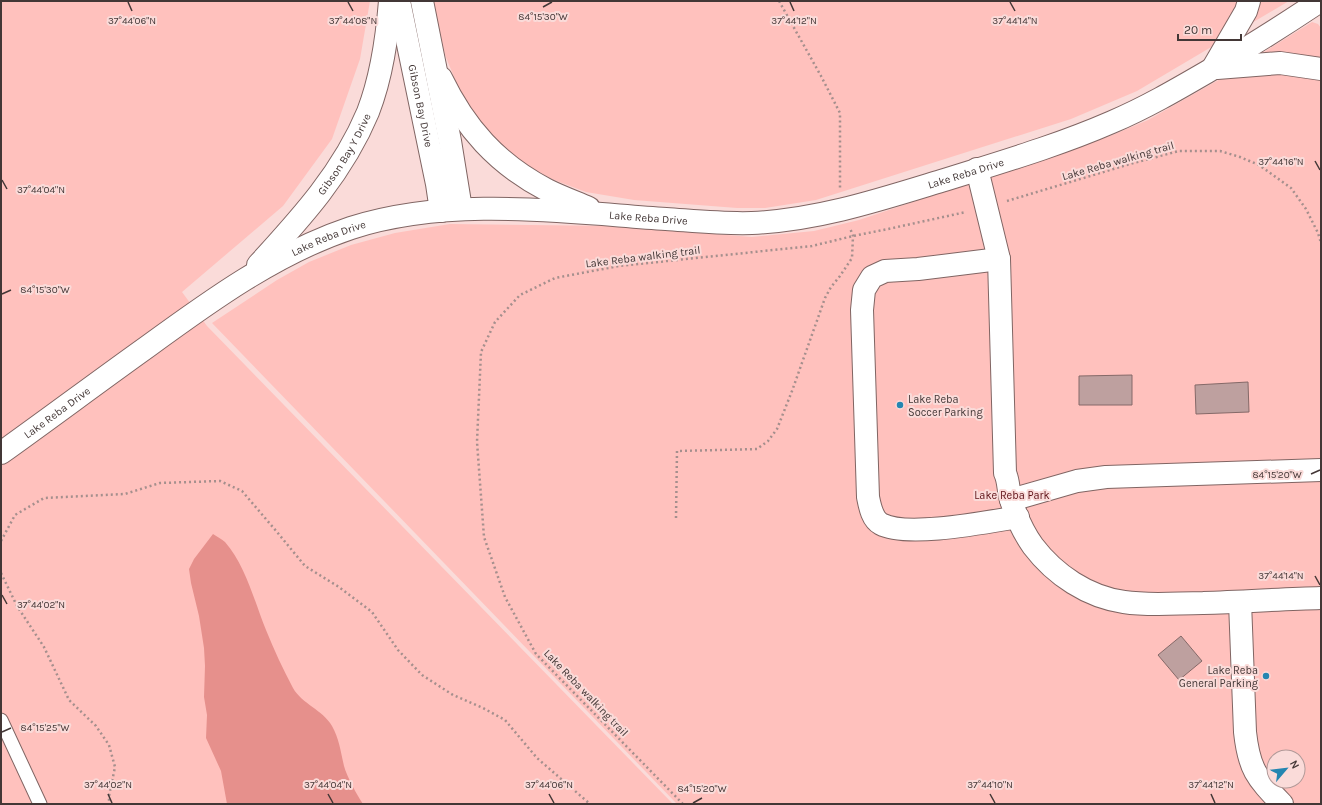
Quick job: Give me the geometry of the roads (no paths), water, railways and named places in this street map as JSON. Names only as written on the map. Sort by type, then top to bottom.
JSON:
[{"type":"street","name":"Gibson Bay Y Drive","points":[[244,281],[304,214],[324,189],[356,137],[368,111],[377,84],[384,51],[390,1]]},
{"type":"street","name":"Gibson Bay Drive","points":[[399,1],[437,184],[451,210]]},
{"type":"street","name":"Gibson Bay Drive","points":[[422,1],[450,142],[451,210]]},
{"type":"street","points":[[1212,69],[1246,11],[1249,1]]},
{"type":"street","name":"Lake Reba Drive","points":[[1,453],[193,313],[286,256],[319,240],[353,228],[423,212],[451,210],[532,210],[752,223],[787,220],[844,210],[977,169],[1111,123],[1166,96],[1318,4]]},
{"type":"street","points":[[1212,69],[1280,63],[1321,70]]},
{"type":"street","points":[[435,66],[452,102],[467,124],[484,144],[504,162],[524,177],[547,190],[603,215]]},
{"type":"street","points":[[977,169],[998,259],[1005,473],[1014,509],[1033,546],[1047,562],[1064,577],[1082,589],[1099,596],[1123,602],[1146,604],[1240,602],[1321,598]]},
{"type":"street","points":[[998,259],[918,269],[885,271],[872,276],[864,290],[862,310],[868,497],[871,513],[880,524],[894,529],[912,530],[952,527],[1014,509],[1077,481],[1106,477],[1321,470]]},
{"type":"street","points":[[1240,602],[1245,732],[1248,752],[1254,771],[1265,787],[1282,804]]},
{"type":"lane","points":[[1,720],[40,804]]},
{"type":"place","name":"Lake Reba Soccer Parking","points":[[900,405]]},
{"type":"place","name":"Lake Reba General Parking","points":[[1266,676]]},
{"type":"park label","name":"Lake Reba Park","points":[[1012,495]]}]
